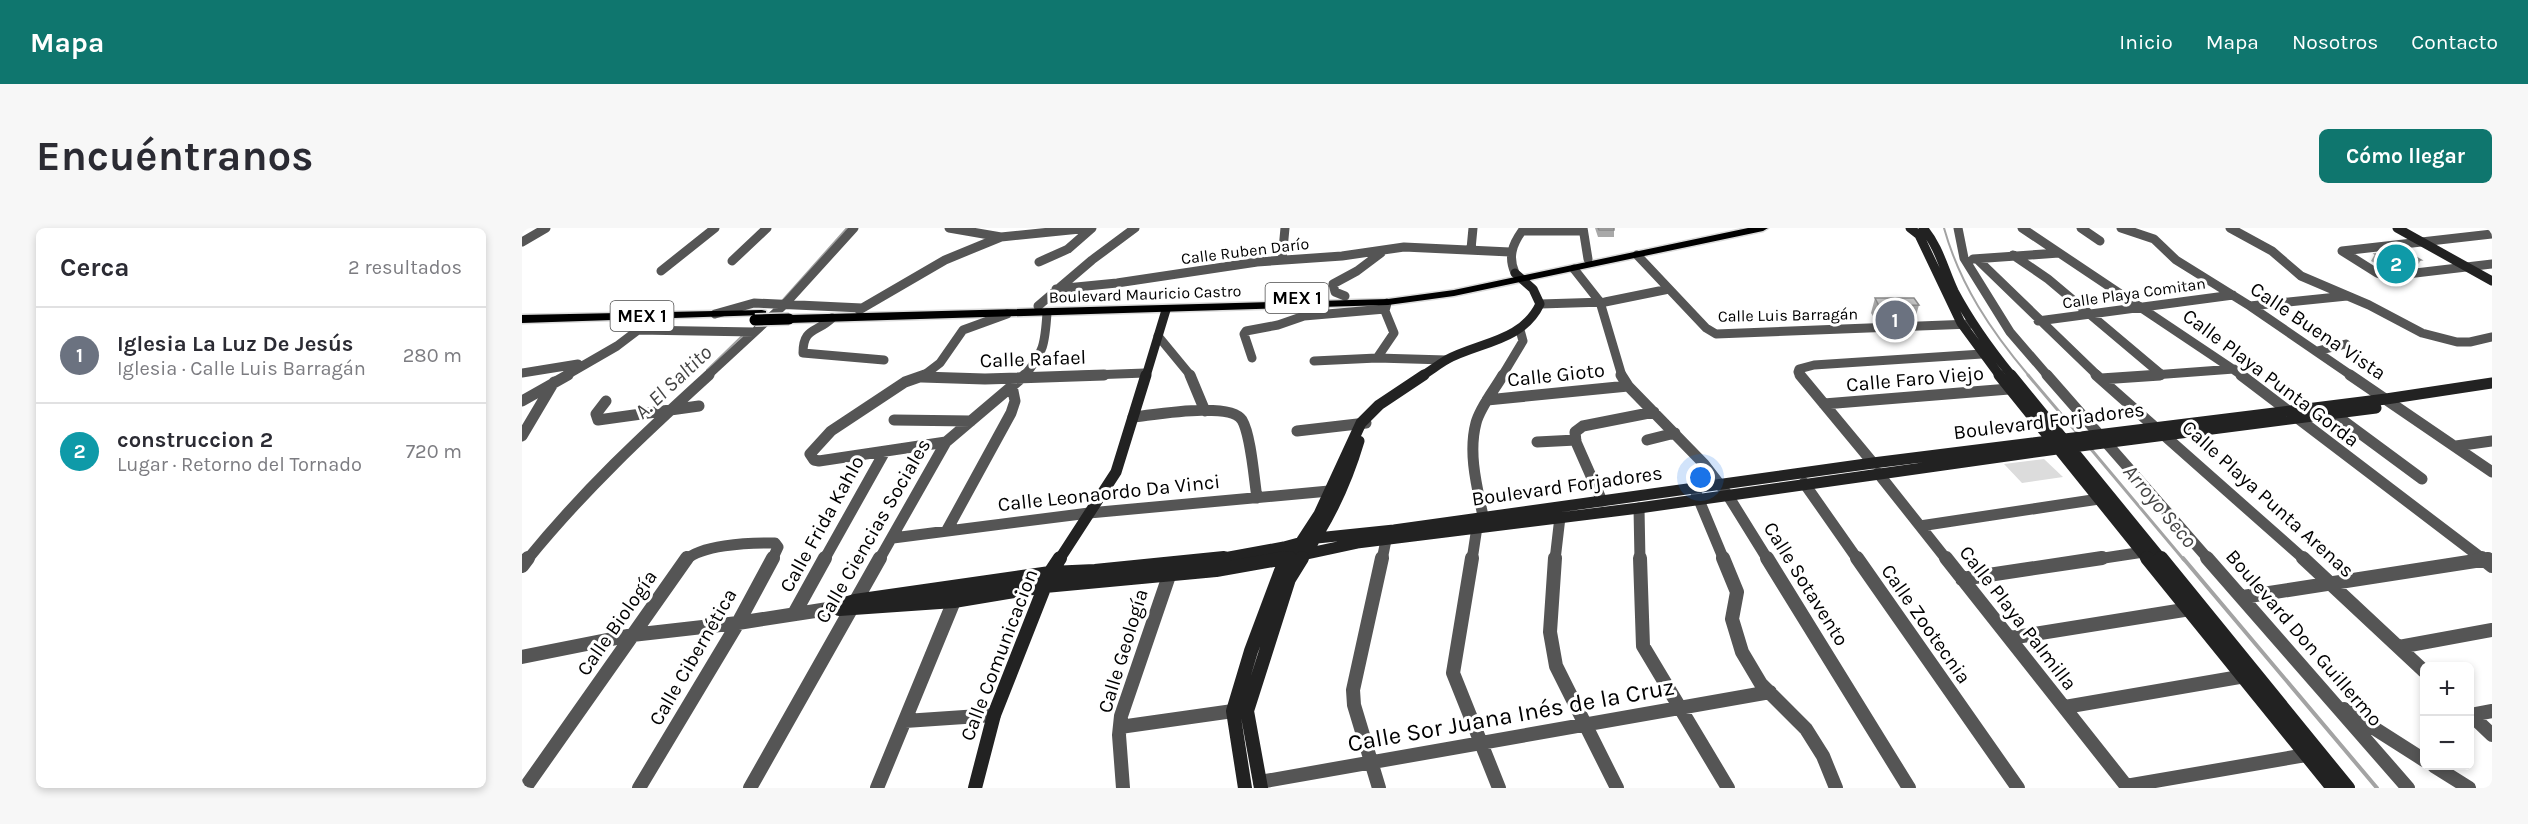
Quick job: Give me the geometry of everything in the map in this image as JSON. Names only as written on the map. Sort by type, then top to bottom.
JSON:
[{"type":"main road","name":"Boulevard Mauricio Castro","points":[[522,327],[642,327],[757,322],[792,315],[860,309],[1166,310],[1387,306],[1454,293],[1588,259],[1730,228]]},
{"type":"main road","name":"Boulevard Mauricio Castro","points":[[792,315],[832,318],[1007,314],[1042,309],[1420,291],[1574,269],[1762,228]]},
{"type":"main road","name":"Boulevard Mauricio Castro","points":[[522,320],[715,314],[757,322]]},
{"type":"street","points":[[522,242],[546,228]]},
{"type":"street","points":[[661,271],[715,228]]},
{"type":"street","points":[[732,261],[767,228]]},
{"type":"street","points":[[522,566],[568,510],[757,322],[785,304],[854,228]]},
{"type":"street","points":[[949,228],[974,230],[1001,237],[1091,228]]},
{"type":"street","points":[[715,314],[754,303],[860,309],[945,260],[1022,228]]},
{"type":"street","points":[[1039,262],[1070,248],[1083,239],[1091,228]]},
{"type":"street","points":[[1042,309],[1056,289],[1135,228]]},
{"type":"street","points":[[1282,260],[1285,228]]},
{"type":"street","points":[[1471,249],[1473,228]]},
{"type":"street","points":[[1910,228],[1919,235],[1982,354],[2009,389],[2064,443],[2099,499],[2149,551],[2190,609],[2348,788]]},
{"type":"street","points":[[1923,228],[1932,239],[1967,323],[2248,676],[2333,788]]},
{"type":"street","name":"Boulevard Don Guillermo","points":[[1958,228],[1964,258],[2010,332],[2100,439],[2243,597],[2408,788]]},
{"type":"street","name":"Calle Playa Punta Gorda","points":[[2022,228],[2140,307],[2176,328],[2234,369],[2489,562]]},
{"type":"street","points":[[2081,228],[2100,241]]},
{"type":"street","name":"Calle Buena Vista","points":[[2121,228],[2154,240],[2173,257],[2317,351],[2492,472]]},
{"type":"street","points":[[2154,240],[2155,228]]},
{"type":"street","points":[[2230,228],[2272,250],[2301,276],[2430,336],[2462,342],[2492,337]]},
{"type":"street","points":[[2397,228],[2492,281]]},
{"type":"street","points":[[1540,304],[1533,289],[1518,276],[1511,266],[1510,252],[1522,231],[1583,229],[1588,259]]},
{"type":"street","points":[[2492,234],[2342,251],[2377,273],[2386,276],[2492,264]]},
{"type":"street","name":"Calle Ruben Darío","points":[[1056,289],[1101,286],[1282,260],[1352,255],[1404,247],[1510,252]]},
{"type":"street","points":[[1346,296],[1335,291],[1333,284],[1383,251]]},
{"type":"street","points":[[1964,258],[1977,260],[2013,255],[2059,253]]},
{"type":"street","points":[[1352,255],[1366,264]]},
{"type":"street","name":"Calle Luis Barragán","points":[[1637,255],[1706,328],[1716,334],[1967,323]]},
{"type":"street","points":[[2013,255],[2092,314],[2162,375]]},
{"type":"street","name":"Calle Playa Punta Arenas","points":[[1977,260],[2101,379],[2332,584],[2420,667]]},
{"type":"street","name":"Calle Sotavento","points":[[1574,269],[1600,302],[1620,372],[1628,386],[1676,434],[1723,489],[1909,788]]},
{"type":"street","points":[[1540,304],[1600,302],[1669,290]]},
{"type":"street","name":"Calle Playa Comitan","points":[[2038,321],[2233,296]]},
{"type":"street","points":[[2250,306],[2348,296]]},
{"type":"street","points":[[1261,785],[1247,711],[1289,579],[1329,491],[1365,420],[1398,391],[1446,360],[1520,330],[1533,319],[1540,304]]},
{"type":"street","points":[[1252,358],[1246,331],[1278,326],[1304,316],[1387,306],[1394,333],[1377,358]]},
{"type":"street","name":"Calle Ciencias Sociales","points":[[750,788],[946,442],[1022,378],[1035,363],[1045,343],[1042,309]]},
{"type":"street","name":"Calle Comunicacion","points":[[975,788],[994,715],[1047,580],[1116,472],[1166,310]]},
{"type":"street","points":[[946,442],[819,461],[814,460],[810,454],[831,432],[905,382],[922,377],[950,352],[951,344],[963,330],[1007,314]]},
{"type":"street","points":[[832,318],[825,326],[808,332],[803,340],[802,353],[884,360]]},
{"type":"street","points":[[522,401],[617,346],[642,327]]},
{"type":"street","points":[[1499,788],[1453,673],[1480,521],[1473,441],[1476,421],[1523,341],[1520,330]]},
{"type":"street","points":[[1158,336],[1196,381],[1204,411]]},
{"type":"street","points":[[2317,351],[2346,344]]},
{"type":"street","name":"Calle Playa Palmilla","points":[[1982,354],[1814,365],[1801,368],[1798,372],[2127,787]]},
{"type":"street","points":[[1314,361],[1377,358],[1446,360]]},
{"type":"street","points":[[522,374],[585,363]]},
{"type":"street","points":[[2101,379],[2234,369]]},
{"type":"street","name":"Calle Rafael","points":[[922,377],[1022,378],[1145,373]]},
{"type":"street","points":[[522,436],[555,381]]},
{"type":"street","name":"Boulevard Forjadores","points":[[2100,439],[2157,427],[2293,415],[2334,414],[2492,383]]},
{"type":"street","points":[[947,530],[1008,418],[1015,401],[1012,386]]},
{"type":"street","name":"Calle Gioto","points":[[1487,400],[1628,386]]},
{"type":"street","name":"Calle Faro Viejo","points":[[1824,405],[2009,389]]},
{"type":"street","name":"Boulevard Forjadores","points":[[1170,570],[1247,555],[1386,540],[1480,521],[1602,501],[1696,493],[2064,443],[2167,436],[2293,415],[2492,390]]},
{"type":"street","points":[[606,401],[596,414],[598,420],[699,406]]},
{"type":"street","points":[[1133,417],[1204,411],[1232,412],[1241,418],[1247,434],[1257,498]]},
{"type":"street","points":[[1602,501],[1576,440],[1575,432],[1583,426],[1654,412]]},
{"type":"street","points":[[2334,414],[2422,478]]},
{"type":"street","points":[[894,420],[971,421]]},
{"type":"street","points":[[1297,431],[1365,420]]},
{"type":"street","points":[[1245,788],[1233,711],[1251,651],[1275,585],[1290,558],[1317,538],[1345,484],[1365,420]]},
{"type":"street","points":[[1647,440],[1676,434]]},
{"type":"street","points":[[1537,442],[1576,440]]},
{"type":"street","points":[[2456,446],[2492,441]]},
{"type":"street","name":"Calle Frida Kahlo","points":[[794,614],[884,453]]},
{"type":"street","name":"Boulevard Forjadores","points":[[1723,489],[1804,483],[1876,468]]},
{"type":"street","name":"Calle Zootecnia","points":[[1804,483],[2018,788]]},
{"type":"street","name":"Calle Leonaordo Da Vinci","points":[[892,538],[1089,513],[1329,491]]},
{"type":"street","points":[[1696,493],[1737,592],[1732,619],[1737,639],[1749,666],[1770,692],[1806,729],[1822,756],[1836,788]]},
{"type":"street","name":"Boulevard Forjadores","points":[[1317,538],[1480,521],[1560,517],[1639,507],[1696,493]]},
{"type":"street","points":[[1920,526],[2099,499]]},
{"type":"street","points":[[1639,507],[1643,646],[1728,788]]},
{"type":"street","points":[[1560,517],[1550,623],[1551,650],[1556,666],[1617,788]]},
{"type":"street","points":[[1379,788],[1354,705],[1353,690],[1386,540]]},
{"type":"street","name":"Calle Biología","points":[[525,788],[690,555],[746,545],[771,543],[778,545]]},
{"type":"street","name":"Calle Cibernética","points":[[639,788],[738,623],[778,545]]},
{"type":"street","points":[[1962,579],[2149,551]]},
{"type":"street","name":"Boulevard Forjadores","points":[[522,657],[632,635],[738,623],[852,605],[1047,580],[1253,565],[1290,558]]},
{"type":"street","points":[[2243,597],[2489,562]]},
{"type":"street","name":"Calle Geología","points":[[1123,788],[1120,727],[1125,703],[1170,570]]},
{"type":"street","name":"Boulevard Forjadores","points":[[852,605],[954,601],[1047,580]]},
{"type":"street","points":[[877,788],[954,601]]},
{"type":"street","points":[[2010,638],[2190,609]]},
{"type":"street","points":[[2399,647],[2492,630]]},
{"type":"street","points":[[2065,707],[2248,676]]},
{"type":"street","name":"Calle Sor Juana Inés de la Cruz","points":[[1261,785],[1371,762],[1770,692]]},
{"type":"street","points":[[2333,702],[2420,757]]},
{"type":"street","points":[[1120,727],[1233,711]]},
{"type":"street","points":[[2474,713],[2492,711]]},
{"type":"street","points":[[905,721],[994,715]]},
{"type":"street","points":[[2472,716],[2492,735]]},
{"type":"street","points":[[2127,787],[2306,755]]},
{"type":"street","points":[[2442,770],[2469,788]]},
{"type":"shaded area","points":[[2044,459],[2063,477],[2022,483],[2004,464]]},
{"type":"building","points":[[1598,228],[1614,228],[1614,230],[1599,230]]},
{"type":"building","points":[[2407,252],[2421,260],[2388,262],[2375,254]]},
{"type":"building","points":[[1875,298],[1914,298],[1919,305],[1879,306]]},
{"type":"waterway","name":"A. El Saltito","points":[[782,301],[847,228]]},
{"type":"waterway","name":"Arroyo Seco","points":[[1944,228],[1959,269],[1978,306],[2002,342],[2029,376]]},
{"type":"waterway","name":"A. El Saltito","points":[[707,370],[743,335]]},
{"type":"waterway","name":"Arroyo Seco","points":[[2028,375],[2078,434]]},
{"type":"waterway","name":"Arroyo Seco","points":[[2090,448],[2184,560]]},
{"type":"waterway","name":"Arroyo Seco","points":[[2183,558],[2377,788]]},
{"type":"place","name":"construccion 2","points":[[2396,264]]},
{"type":"place","name":"Iglesia La Luz De Jesús","points":[[1895,320]]}]
